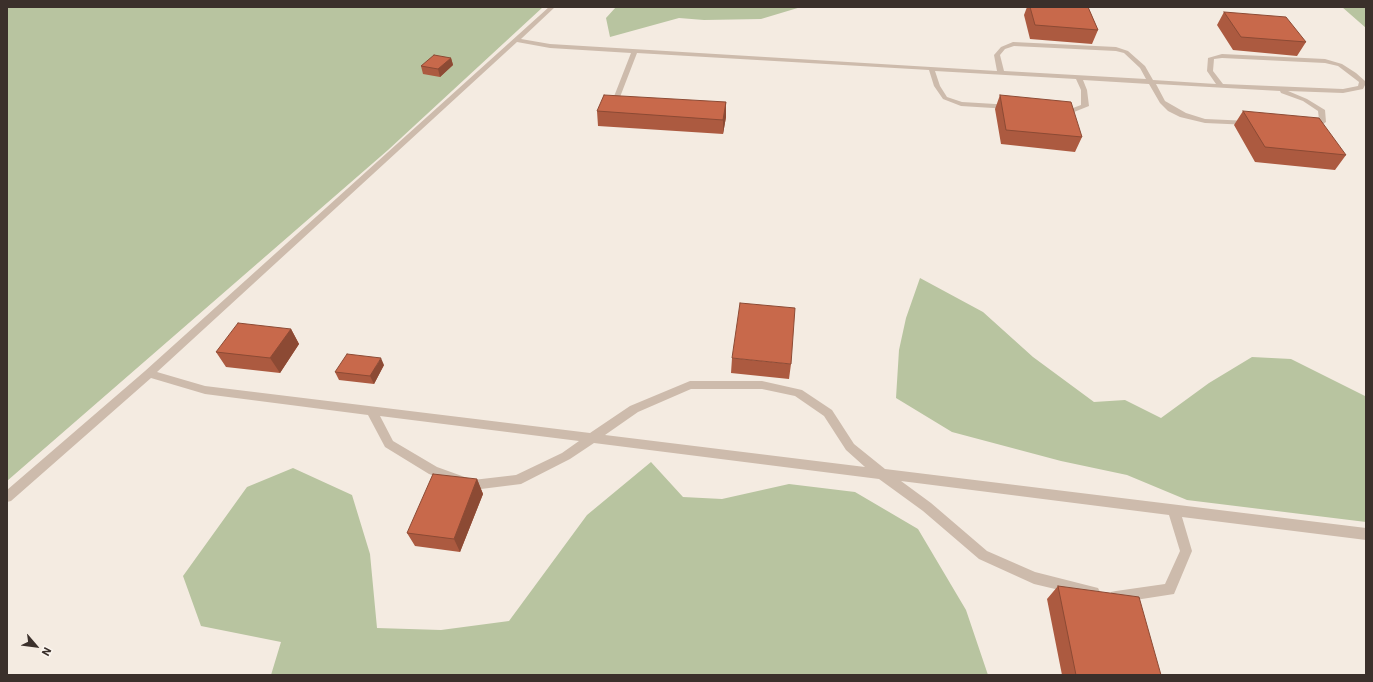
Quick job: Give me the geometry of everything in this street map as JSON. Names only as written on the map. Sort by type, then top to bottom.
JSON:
[{"type":"street","points":[[7,497],[149,374],[552,7]]},
{"type":"street","points":[[517,40],[550,46],[931,68],[1001,73],[1078,77],[1151,82],[1220,86],[1273,89],[1343,91],[1361,88],[1363,82],[1340,65],[1325,61],[1222,56],[1211,58],[1210,71],[1220,86]]},
{"type":"street","points":[[1001,73],[997,55],[1003,48],[1013,44],[1103,48],[1126,52],[1143,67],[1162,102],[1183,115],[1205,120],[1259,124]]},
{"type":"street","points":[[631,100],[616,99],[635,51]]},
{"type":"street","points":[[931,68],[937,86],[945,98],[961,104],[1013,108]]},
{"type":"street","points":[[1051,109],[1074,110],[1085,106],[1084,90],[1078,77]]},
{"type":"street","points":[[1273,89],[1305,100],[1321,110],[1323,120],[1313,127],[1298,126]]},
{"type":"street","points":[[149,374],[205,390],[1366,534]]},
{"type":"street","points":[[372,411],[389,444],[433,471],[473,485],[517,480],[566,456],[634,409],[690,385],[762,385],[798,393],[828,413],[850,448],[927,507],[984,555],[1034,578],[1117,598],[1169,590],[1186,551],[1174,511]]},
{"type":"green space","points":[[7,7],[543,7],[388,150],[7,481]]},
{"type":"green space","points":[[616,7],[801,7],[761,19],[704,20],[679,18],[610,37],[606,18]]},
{"type":"green space","points":[[1342,7],[1366,7],[1366,28]]},
{"type":"green space","points":[[920,278],[983,312],[1033,357],[1094,402],[1125,400],[1161,418],[1209,383],[1252,357],[1291,359],[1365,396],[1366,522],[1187,500],[1127,475],[1061,461],[952,432],[896,398],[899,350],[906,318]]},
{"type":"green space","points":[[651,462],[683,497],[722,499],[789,484],[855,492],[918,529],[966,610],[988,675],[271,675],[281,642],[201,626],[183,576],[247,487],[293,468],[352,495],[370,554],[377,628],[441,630],[509,621],[587,515]]},
{"type":"building","points":[[1030,7],[1088,7],[1098,30],[1035,25]]},
{"type":"building","points":[[1224,12],[1286,17],[1306,42],[1241,37]]},
{"type":"building","points":[[434,55],[451,58],[438,69],[421,66]]},
{"type":"building","points":[[604,95],[726,102],[723,120],[597,111]]},
{"type":"building","points":[[1000,95],[1071,102],[1082,137],[1006,130]]},
{"type":"building","points":[[1243,111],[1319,118],[1346,155],[1265,147]]},
{"type":"building","points":[[740,303],[795,308],[791,364],[732,358]]},
{"type":"building","points":[[238,323],[291,329],[270,358],[216,352]]},
{"type":"building","points":[[347,354],[381,358],[370,376],[335,372]]},
{"type":"building","points":[[433,474],[477,479],[454,539],[407,533]]},
{"type":"building","points":[[1058,586],[1139,597],[1161,675],[1076,675]]}]
